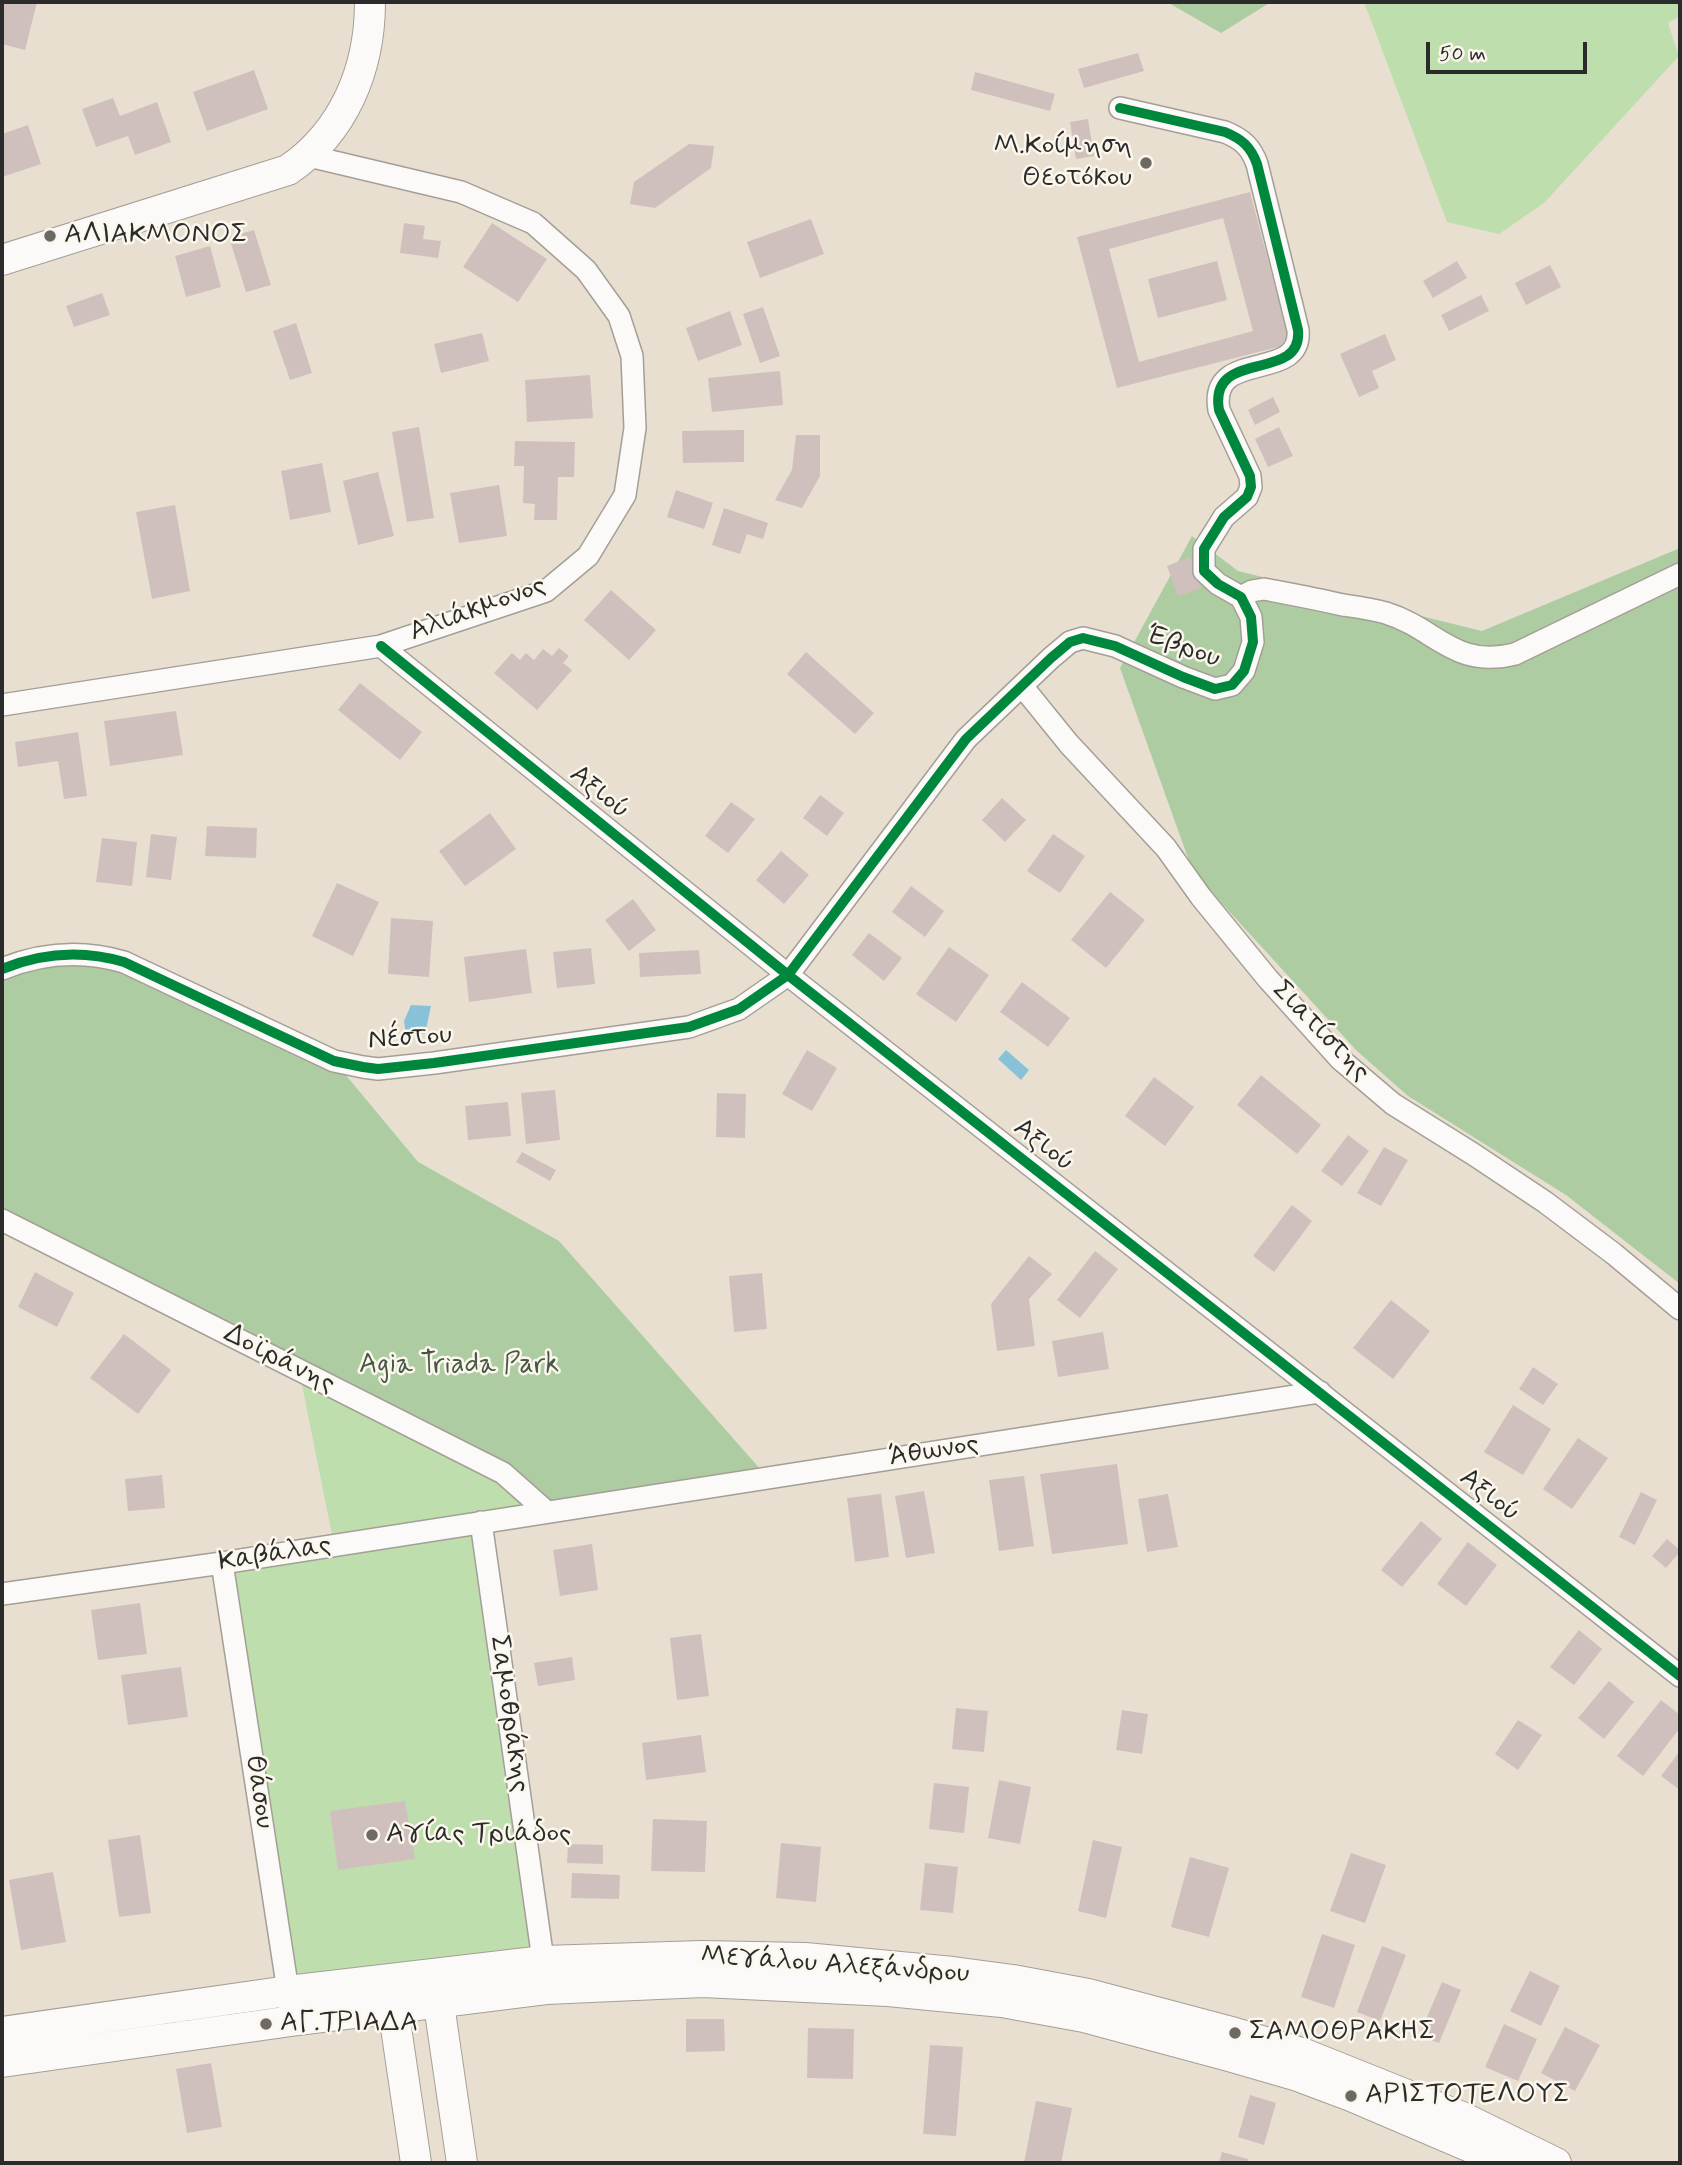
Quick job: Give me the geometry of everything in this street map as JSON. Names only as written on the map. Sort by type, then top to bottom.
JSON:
[{"type":"street","points":[[2,260],[288,170],[309,156],[335,125],[355,86],[367,38],[370,2]]},
{"type":"street","points":[[1120,108],[1236,137],[1253,153],[1299,339],[1291,354],[1284,359],[1235,373],[1225,379],[1219,388],[1219,410],[1250,476],[1251,487],[1247,497],[1224,517],[1204,549],[1204,571],[1218,584],[1241,597],[1264,589],[1383,613],[1411,624],[1460,653],[1472,657],[1500,658],[1515,654],[1680,574]]},
{"type":"street","name":"Αλιάκμονος","points":[[2,705],[381,646],[546,591],[588,556],[625,495],[635,428],[632,356],[619,316],[586,271],[533,223],[461,192],[309,156]]},
{"type":"street","name":"Έβρου","points":[[788,975],[966,739],[1070,642],[1083,638],[1115,646],[1215,689],[1232,685],[1244,671],[1253,642],[1251,617],[1241,597]]},
{"type":"street","name":"Αξιού","points":[[381,646],[788,975],[1680,1676]]},
{"type":"street","name":"Σιατίστης","points":[[1022,687],[1069,744],[1166,848],[1201,897],[1268,979],[1340,1059],[1392,1104],[1545,1202],[1614,1254],[1680,1309]]},
{"type":"street","name":"Νέστου","points":[[2,969],[26,960],[63,955],[83,954],[110,958],[124,962],[334,1061],[378,1069],[689,1027],[739,1009],[788,975]]},
{"type":"street","name":"Δοϊράνης","points":[[2,1220],[503,1473],[547,1512]]},
{"type":"street","name":"Άθωνος","points":[[547,1512],[1320,1392]]},
{"type":"street","name":"Καβάλας","points":[[2,1594],[547,1512]]},
{"type":"street","name":"Σαμοθράκης","points":[[481,1522],[545,1975]]},
{"type":"street","name":"Θάσου","points":[[222,1563],[289,2006]]},
{"type":"street","name":"Μεγάλου Αλεξάνδρου","points":[[2,2032],[289,2006],[702,1956],[805,1958],[1013,1980],[1088,1994],[1235,2033],[1302,2053],[1462,2117],[1556,2163]]},
{"type":"street","name":"Μεγάλου Αλεξάνδρου","points":[[545,1975],[876,1990],[1002,2002],[1084,2017],[1295,2075],[1508,2163]]},
{"type":"street","points":[[436,1987],[462,2163]]},
{"type":"street","points":[[391,1993],[416,2163]]},
{"type":"street","name":"Μεγάλου Αλεξάνδρου","points":[[2,2062],[289,2006]]},
{"type":"green space","points":[[1167,2],[1271,2],[1221,33]]},
{"type":"green space","points":[[1364,2],[1680,2],[1680,16],[1668,23],[1679,56],[1544,203],[1499,234],[1447,222]]},
{"type":"green space","points":[[1192,536],[1238,571],[1482,631],[1680,548],[1680,1284],[1566,1195],[1408,1096],[1357,1051],[1193,872],[1120,668]]},
{"type":"green space","points":[[83,954],[334,1061],[418,1162],[559,1241],[768,1478],[547,1512],[503,1473],[2,1220],[2,969]]},
{"type":"green space","name":"Agia Triada Park","points":[[334,1061],[418,1162],[559,1241],[768,1478],[481,1523],[544,1961],[288,1991],[222,1563],[334,1545],[299,1370]]},
{"type":"water","points":[[411,1005],[431,1006],[425,1034],[406,1034],[404,1021]]},
{"type":"water","points":[[1006,1050],[1029,1070],[1021,1080],[998,1059]]},
{"type":"building","points":[[2,2],[37,2],[25,50],[2,44]]},
{"type":"building","points":[[1138,53],[1144,71],[1084,88],[1078,69]]},
{"type":"building","points":[[254,70],[268,109],[207,131],[193,92]]},
{"type":"building","points":[[975,72],[1055,94],[1050,111],[971,90]]},
{"type":"building","points":[[113,98],[120,116],[157,102],[171,142],[135,155],[128,136],[96,147],[82,109]]},
{"type":"building","points":[[1088,119],[1094,156],[1076,159],[1070,122]]},
{"type":"building","points":[[28,125],[41,164],[2,177],[2,134]]},
{"type":"building","points":[[689,144],[714,146],[711,168],[655,208],[630,204],[634,182]]},
{"type":"building","points":[[1250,192],[1290,344],[1117,388],[1077,237]],"holes":[[[1223,218],[1253,331],[1139,362],[1109,249]]]},
{"type":"building","points":[[811,219],[824,254],[760,278],[747,242]]},
{"type":"building","points":[[404,223],[425,226],[423,239],[441,241],[438,258],[400,253]]},
{"type":"building","points":[[492,223],[547,259],[518,302],[463,267]]},
{"type":"building","points":[[254,230],[271,285],[246,292],[229,237]]},
{"type":"building","points":[[210,246],[221,287],[186,297],[175,256]]},
{"type":"building","points":[[1217,261],[1227,300],[1158,318],[1148,279]]},
{"type":"building","points":[[1457,261],[1467,278],[1433,298],[1423,281]]},
{"type":"building","points":[[1550,265],[1561,287],[1526,305],[1515,283]]},
{"type":"building","points":[[102,293],[110,315],[74,327],[66,306]]},
{"type":"building","points":[[1481,295],[1489,311],[1449,331],[1441,315]]},
{"type":"building","points":[[763,307],[780,356],[760,363],[743,314]]},
{"type":"building","points":[[730,311],[742,345],[698,361],[686,328]]},
{"type":"building","points":[[296,323],[312,373],[290,380],[273,331]]},
{"type":"building","points":[[482,333],[489,361],[441,373],[434,344]]},
{"type":"building","points":[[1385,334],[1396,360],[1372,371],[1379,388],[1359,397],[1340,354]]},
{"type":"building","points":[[780,371],[783,405],[712,412],[708,378]]},
{"type":"building","points":[[590,375],[593,418],[527,422],[525,380]]},
{"type":"building","points":[[1273,397],[1280,412],[1255,425],[1248,410]]},
{"type":"building","points":[[419,427],[434,518],[407,522],[392,432]]},
{"type":"building","points":[[1279,427],[1293,456],[1268,467],[1255,439]]},
{"type":"building","points":[[744,430],[744,462],[683,463],[682,431]]},
{"type":"building","points":[[796,435],[820,435],[820,476],[802,508],[775,500],[792,470]]},
{"type":"building","points":[[515,441],[575,442],[574,477],[558,477],[557,520],[534,520],[535,504],[523,503],[524,466],[514,466]]},
{"type":"building","points":[[322,463],[331,512],[290,520],[281,471]]},
{"type":"building","points":[[378,472],[394,536],[358,545],[343,481]]},
{"type":"building","points":[[499,485],[507,536],[459,543],[450,493]]},
{"type":"building","points":[[676,490],[713,503],[704,529],[667,517]]},
{"type":"building","points":[[175,505],[190,591],[152,599],[136,512]]},
{"type":"building","points":[[724,508],[768,523],[763,539],[747,534],[740,554],[712,545]]},
{"type":"building","points":[[1190,557],[1201,588],[1178,596],[1167,566]]},
{"type":"building","points":[[611,590],[656,630],[629,660],[584,620]]},
{"type":"building","points":[[559,648],[569,656],[563,663],[572,670],[537,710],[494,673],[512,653],[520,660],[526,653],[534,660],[543,649],[552,656]]},
{"type":"building","points":[[806,652],[874,713],[855,734],[787,674]]},
{"type":"building","points":[[360,683],[422,732],[400,760],[338,710]]},
{"type":"building","points":[[176,711],[183,755],[110,766],[104,721]]},
{"type":"building","points":[[78,732],[87,796],[64,799],[58,761],[18,767],[15,742]]},
{"type":"building","points":[[820,795],[844,813],[827,836],[803,818]]},
{"type":"building","points":[[1002,798],[1026,820],[1005,842],[982,820]]},
{"type":"building","points":[[731,802],[755,819],[728,853],[705,836]]},
{"type":"building","points":[[490,813],[516,849],[465,886],[439,851]]},
{"type":"building","points":[[207,826],[257,828],[256,858],[205,856]]},
{"type":"building","points":[[151,834],[177,837],[171,880],[146,877]]},
{"type":"building","points":[[1053,834],[1085,856],[1060,893],[1027,871]]},
{"type":"building","points":[[102,838],[137,842],[132,886],[96,882]]},
{"type":"building","points":[[781,851],[809,875],[784,904],[756,880]]},
{"type":"building","points":[[337,883],[379,902],[353,956],[312,936]]},
{"type":"building","points":[[911,886],[944,911],[925,937],[892,912]]},
{"type":"building","points":[[1110,892],[1145,920],[1106,968],[1071,940]]},
{"type":"building","points":[[633,899],[656,930],[629,951],[605,920]]},
{"type":"building","points":[[391,918],[433,921],[429,977],[388,974]]},
{"type":"building","points":[[869,933],[902,958],[884,981],[852,955]]},
{"type":"building","points":[[949,947],[989,975],[956,1022],[916,994]]},
{"type":"building","points":[[591,948],[595,984],[557,988],[553,952]]},
{"type":"building","points":[[526,949],[532,993],[469,1002],[464,957]]},
{"type":"building","points":[[699,950],[701,974],[640,977],[639,953]]},
{"type":"building","points":[[1022,982],[1070,1018],[1048,1047],[1000,1012]]},
{"type":"building","points":[[807,1050],[837,1068],[812,1111],[782,1094]]},
{"type":"building","points":[[1261,1075],[1321,1125],[1297,1154],[1237,1105]]},
{"type":"building","points":[[1154,1077],[1194,1107],[1165,1146],[1125,1116]]},
{"type":"building","points":[[555,1090],[560,1140],[526,1144],[521,1093]]},
{"type":"building","points":[[717,1093],[746,1094],[745,1138],[716,1137]]},
{"type":"building","points":[[508,1102],[511,1136],[468,1140],[465,1106]]},
{"type":"building","points":[[1348,1135],[1369,1151],[1342,1186],[1321,1171]]},
{"type":"building","points":[[1384,1147],[1408,1160],[1381,1206],[1357,1193]]},
{"type":"building","points":[[522,1152],[556,1170],[550,1181],[516,1162]]},
{"type":"building","points":[[1292,1205],[1312,1221],[1274,1272],[1253,1256]]},
{"type":"building","points":[[1095,1251],[1118,1269],[1080,1318],[1057,1300]]},
{"type":"building","points":[[1029,1256],[1052,1274],[1029,1299],[1035,1346],[997,1351],[991,1304]]},
{"type":"building","points":[[35,1272],[74,1293],[57,1327],[18,1307]]},
{"type":"building","points":[[762,1273],[767,1329],[734,1332],[729,1276]]},
{"type":"building","points":[[1391,1300],[1430,1331],[1393,1379],[1353,1348]]},
{"type":"building","points":[[1103,1332],[1109,1369],[1058,1377],[1052,1341]]},
{"type":"building","points":[[124,1334],[171,1370],[138,1414],[90,1378]]},
{"type":"building","points":[[1533,1367],[1558,1384],[1543,1405],[1519,1389]]},
{"type":"building","points":[[1513,1405],[1551,1429],[1523,1475],[1484,1452]]},
{"type":"building","points":[[1578,1438],[1608,1458],[1572,1509],[1543,1489]]},
{"type":"building","points":[[1117,1464],[1128,1544],[1052,1554],[1040,1474]]},
{"type":"building","points":[[162,1475],[165,1508],[128,1511],[125,1479]]},
{"type":"building","points":[[1024,1476],[1034,1546],[999,1551],[989,1480]]},
{"type":"building","points":[[924,1491],[935,1553],[906,1558],[895,1496]]},
{"type":"building","points":[[1641,1492],[1657,1500],[1635,1545],[1619,1537]]},
{"type":"building","points":[[881,1494],[889,1557],[855,1562],[847,1498]]},
{"type":"building","points":[[1168,1494],[1178,1547],[1147,1552],[1138,1499]]},
{"type":"building","points":[[1421,1521],[1442,1539],[1402,1587],[1381,1570]]},
{"type":"building","points":[[1667,1539],[1680,1552],[1666,1568],[1652,1556]]},
{"type":"building","points":[[1468,1542],[1497,1565],[1466,1606],[1437,1584]]},
{"type":"building","points":[[592,1544],[598,1590],[560,1596],[553,1550]]},
{"type":"building","points":[[140,1603],[147,1654],[98,1660],[91,1610]]},
{"type":"building","points":[[1579,1630],[1602,1649],[1574,1685],[1550,1667]]},
{"type":"building","points":[[701,1634],[709,1696],[677,1700],[670,1638]]},
{"type":"building","points":[[572,1657],[575,1680],[538,1686],[534,1663]]},
{"type":"building","points":[[181,1667],[188,1717],[128,1725],[121,1675]]},
{"type":"building","points":[[1609,1681],[1634,1702],[1604,1739],[1578,1718]]},
{"type":"building","points":[[1661,1700],[1680,1715],[1680,1728],[1643,1776],[1617,1756]]},
{"type":"building","points":[[956,1708],[988,1711],[984,1752],[952,1749]]},
{"type":"building","points":[[1122,1710],[1148,1714],[1142,1754],[1116,1750]]},
{"type":"building","points":[[1518,1720],[1542,1735],[1518,1770],[1495,1754]]},
{"type":"building","points":[[701,1735],[706,1772],[646,1780],[642,1743]]},
{"type":"building","points":[[1680,1751],[1680,1790],[1661,1776]]},
{"type":"building","points":[[999,1780],[1031,1787],[1020,1844],[988,1838]]},
{"type":"building","points":[[934,1783],[969,1787],[964,1833],[929,1829]]},
{"type":"building","name":"Αγίας Τριάδος","points":[[405,1801],[415,1859],[338,1870],[330,1811]]},
{"type":"building","points":[[653,1819],[707,1821],[705,1872],[651,1871]]},
{"type":"building","points":[[140,1835],[151,1913],[119,1917],[108,1840]]},
{"type":"building","points":[[1093,1840],[1122,1847],[1106,1918],[1078,1911]]},
{"type":"building","points":[[781,1843],[821,1847],[816,1902],[776,1898]]},
{"type":"building","points":[[568,1844],[603,1845],[603,1864],[567,1863]]},
{"type":"building","points":[[1351,1853],[1386,1865],[1365,1923],[1330,1911]]},
{"type":"building","points":[[1190,1857],[1229,1868],[1209,1937],[1171,1927]]},
{"type":"building","points":[[925,1863],[958,1867],[953,1913],[920,1910]]},
{"type":"building","points":[[53,1872],[66,1942],[21,1950],[9,1880]]},
{"type":"building","points":[[572,1873],[620,1875],[619,1899],[571,1898]]},
{"type":"building","points":[[1322,1934],[1355,1945],[1334,2008],[1301,1997]]},
{"type":"building","points":[[1382,1946],[1406,1955],[1380,2021],[1357,2012]]},
{"type":"building","points":[[1530,1971],[1560,1986],[1541,2026],[1510,2011]]},
{"type":"building","points":[[1442,1982],[1461,1990],[1439,2043],[1419,2036]]},
{"type":"building","points":[[686,2019],[724,2019],[725,2051],[686,2052]]},
{"type":"building","points":[[1504,2024],[1537,2039],[1518,2081],[1485,2067]]},
{"type":"building","points":[[1565,2027],[1600,2045],[1575,2091],[1541,2073]]},
{"type":"building","points":[[808,2028],[854,2029],[853,2079],[807,2078]]},
{"type":"building","points":[[930,2045],[963,2047],[956,2136],[923,2134]]},
{"type":"building","points":[[211,2063],[222,2127],[187,2133],[176,2069]]},
{"type":"building","points":[[1250,2095],[1276,2103],[1264,2145],[1238,2137]]},
{"type":"building","points":[[1036,2101],[1072,2108],[1061,2163],[1024,2163]]},
{"type":"building","points":[[1222,2152],[1248,2159],[1247,2163],[1219,2163]]},
{"type":"cycle path","points":[[2,969],[32,959],[62,955],[109,958],[124,962],[334,1061],[378,1069],[689,1027],[739,1009],[788,975],[966,739],[1070,642],[1083,638],[1115,646],[1215,689],[1232,685],[1244,671],[1253,642],[1251,617],[1241,597],[1218,584],[1204,571],[1204,549],[1224,517],[1247,497],[1251,487],[1250,476],[1219,410],[1219,391],[1227,379],[1240,371],[1286,356],[1296,346],[1298,330],[1257,164],[1249,148],[1225,132],[1120,108]]},
{"type":"cycle path","points":[[381,646],[788,975],[1680,1676]]},
{"type":"place","name":"Μ.Κοίμηση Θεοτόκου","points":[[1146,163]]},
{"type":"place","name":"ΑΛΙΑΚΜΟΝΟΣ","points":[[50,236]]},
{"type":"place","name":"Αγίας Τριάδος","points":[[372,1835]]},
{"type":"place","name":"ΑΓ.ΤΡΙΑΔΑ","points":[[266,2024]]},
{"type":"place","name":"ΣΑΜΟΘΡΑΚΗΣ","points":[[1235,2033]]},
{"type":"place","name":"ΑΡΙΣΤΟΤΕΛΟΥΣ","points":[[1351,2096]]}]
